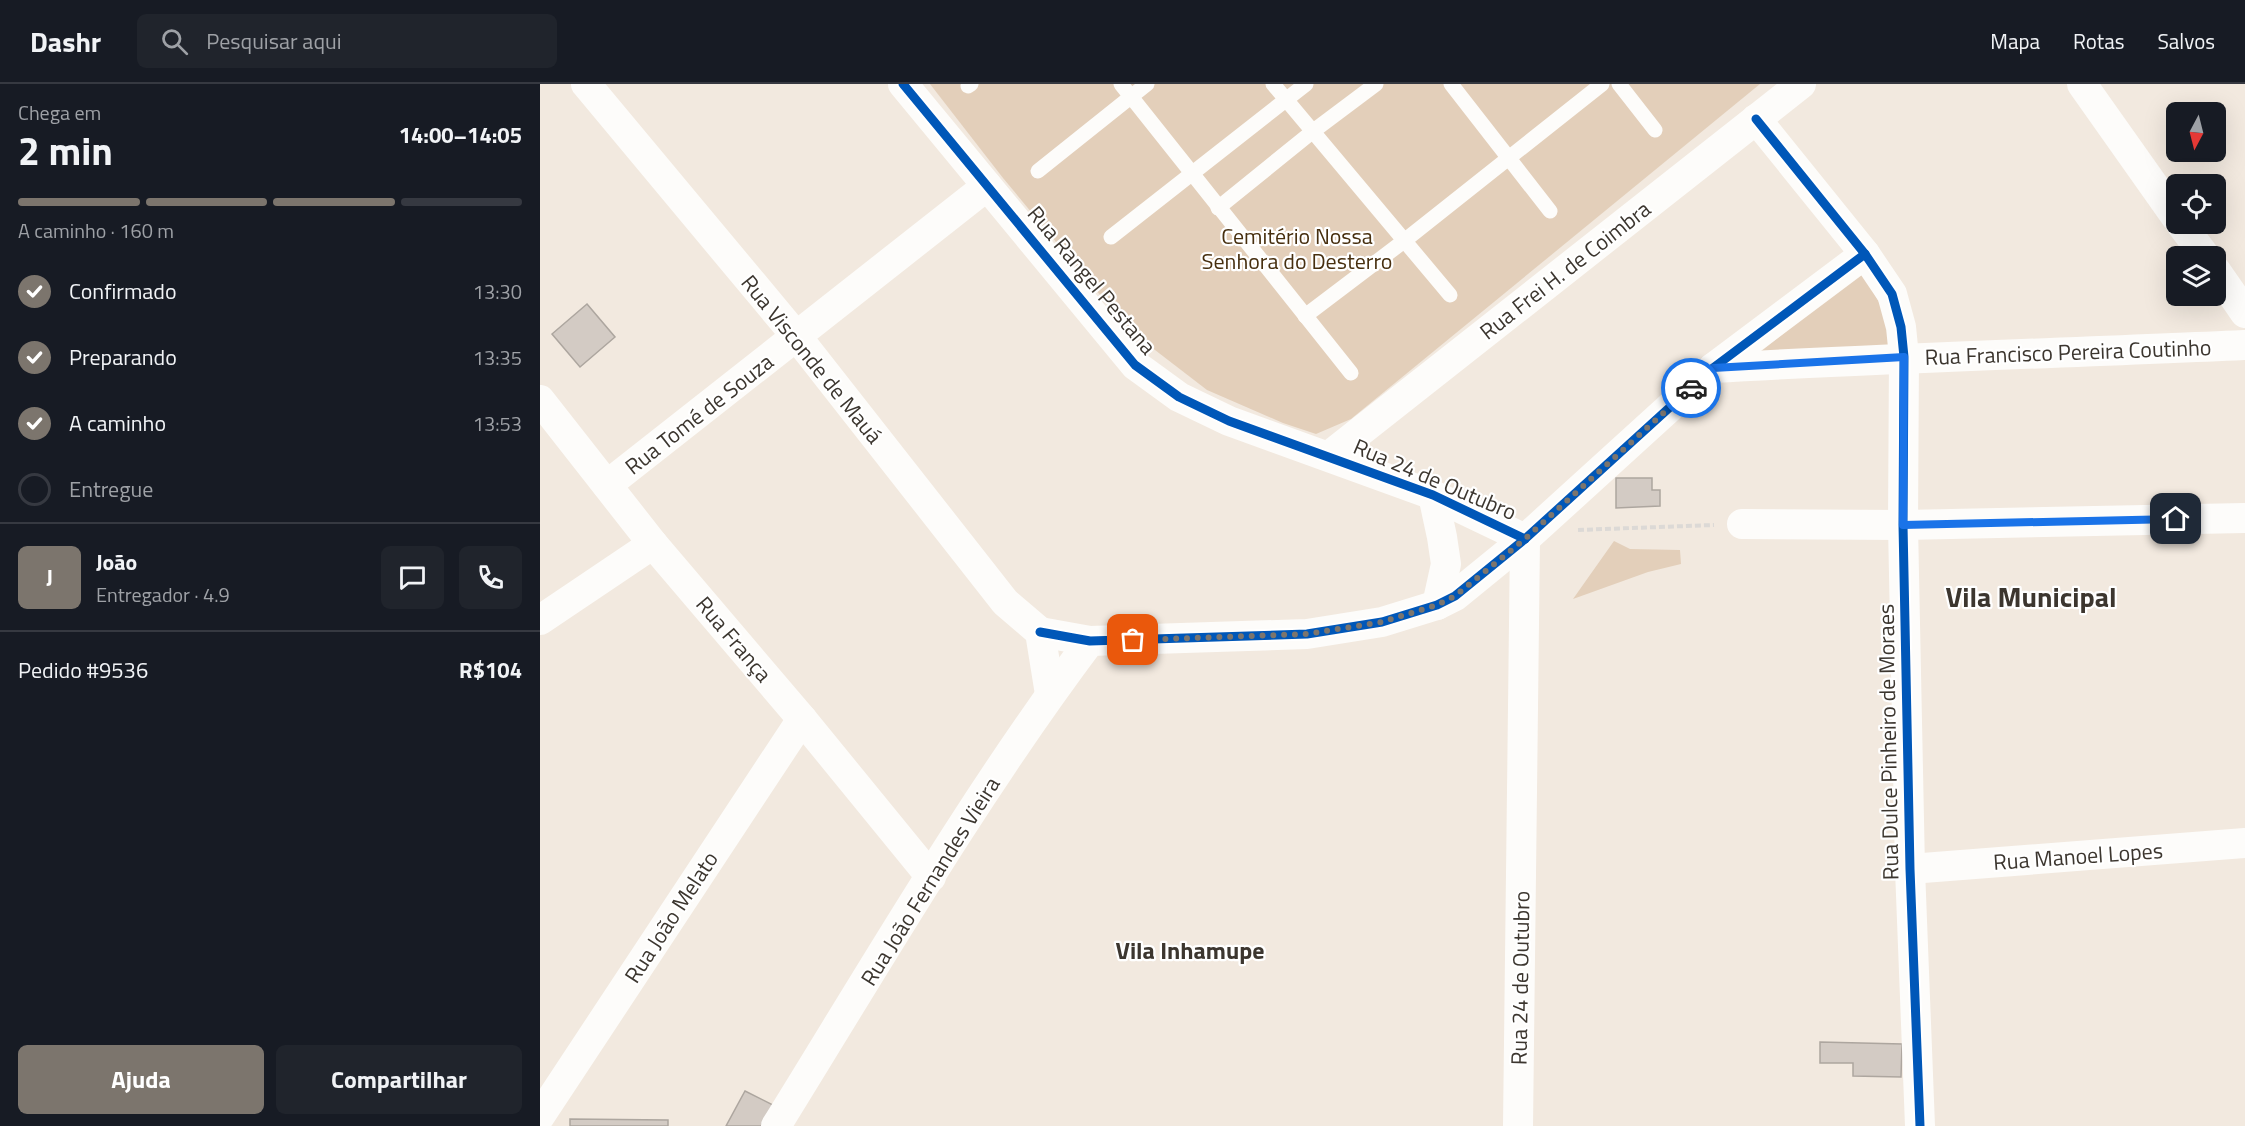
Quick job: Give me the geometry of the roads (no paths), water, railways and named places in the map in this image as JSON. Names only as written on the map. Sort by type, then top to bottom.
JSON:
[{"type":"street","name":"Rua Visconde de Mauá","points":[[586,84],[797,337],[1005,602],[1040,632]]},
{"type":"street","name":"Rua Rangel Pestana","points":[[903,84],[1135,365],[1179,398],[1271,437],[1329,456]]},
{"type":"street","name":"Rua Frei H. de Coimbra","points":[[1329,456],[1801,84]]},
{"type":"street","points":[[2082,84],[2166,203]]},
{"type":"street","name":"Rua Dulce Pinheiro de Moraes","points":[[1756,119],[1865,254],[1892,294],[1901,327],[1904,357],[1903,525],[1910,869],[1920,1126]]},
{"type":"street","name":"Rua Tomé de Souza","points":[[607,485],[987,186]]},
{"type":"street","points":[[1050,694],[1040,632],[1090,641],[1307,634],[1382,622],[1437,605],[1455,596],[1529,535],[1713,368],[1865,254]]},
{"type":"street","points":[[2226,285],[2245,312]]},
{"type":"street","name":"Rua Francisco Pereira Coutinho","points":[[1713,368],[1904,357],[1968,357],[2245,338]]},
{"type":"street","name":"Rua França","points":[[540,399],[653,544],[802,719],[931,877]]},
{"type":"street","name":"Rua 24 de Outubro","points":[[1329,456],[1433,495],[1529,535],[1518,1126]]},
{"type":"street","points":[[1433,495],[1443,537],[1446,564],[1437,605]]},
{"type":"street","points":[[1742,524],[1903,525],[2245,518]]},
{"type":"street","points":[[540,620],[653,544]]},
{"type":"street","name":"Rua João Fernandes Vieira","points":[[776,1126],[931,877],[1050,694],[1090,641]]},
{"type":"street","name":"Rua João Melato","points":[[540,1116],[802,719]]},
{"type":"street","name":"Rua Manoel Lopes","points":[[1910,869],[2245,843]]},
{"type":"lane","points":[[1121,84],[1351,373]]},
{"type":"lane","points":[[1038,171],[1147,84]]},
{"type":"lane","points":[[1273,84],[1450,295]]},
{"type":"lane","points":[[1111,237],[1306,84]]},
{"type":"lane","points":[[1218,208],[1376,84]]},
{"type":"lane","points":[[1451,84],[1550,211]]},
{"type":"lane","points":[[1305,316],[1404,241],[1602,84]]},
{"type":"lane","points":[[1619,84],[1654,130]]},
{"type":"district","name":"Vila Municipal","points":[[2031,597]]},
{"type":"district","name":"Vila Inhamupe","points":[[1190,951]]},
{"type":"park label","name":"Cemitério Nossa Senhora do Desterro","points":[[1297,248]]}]
